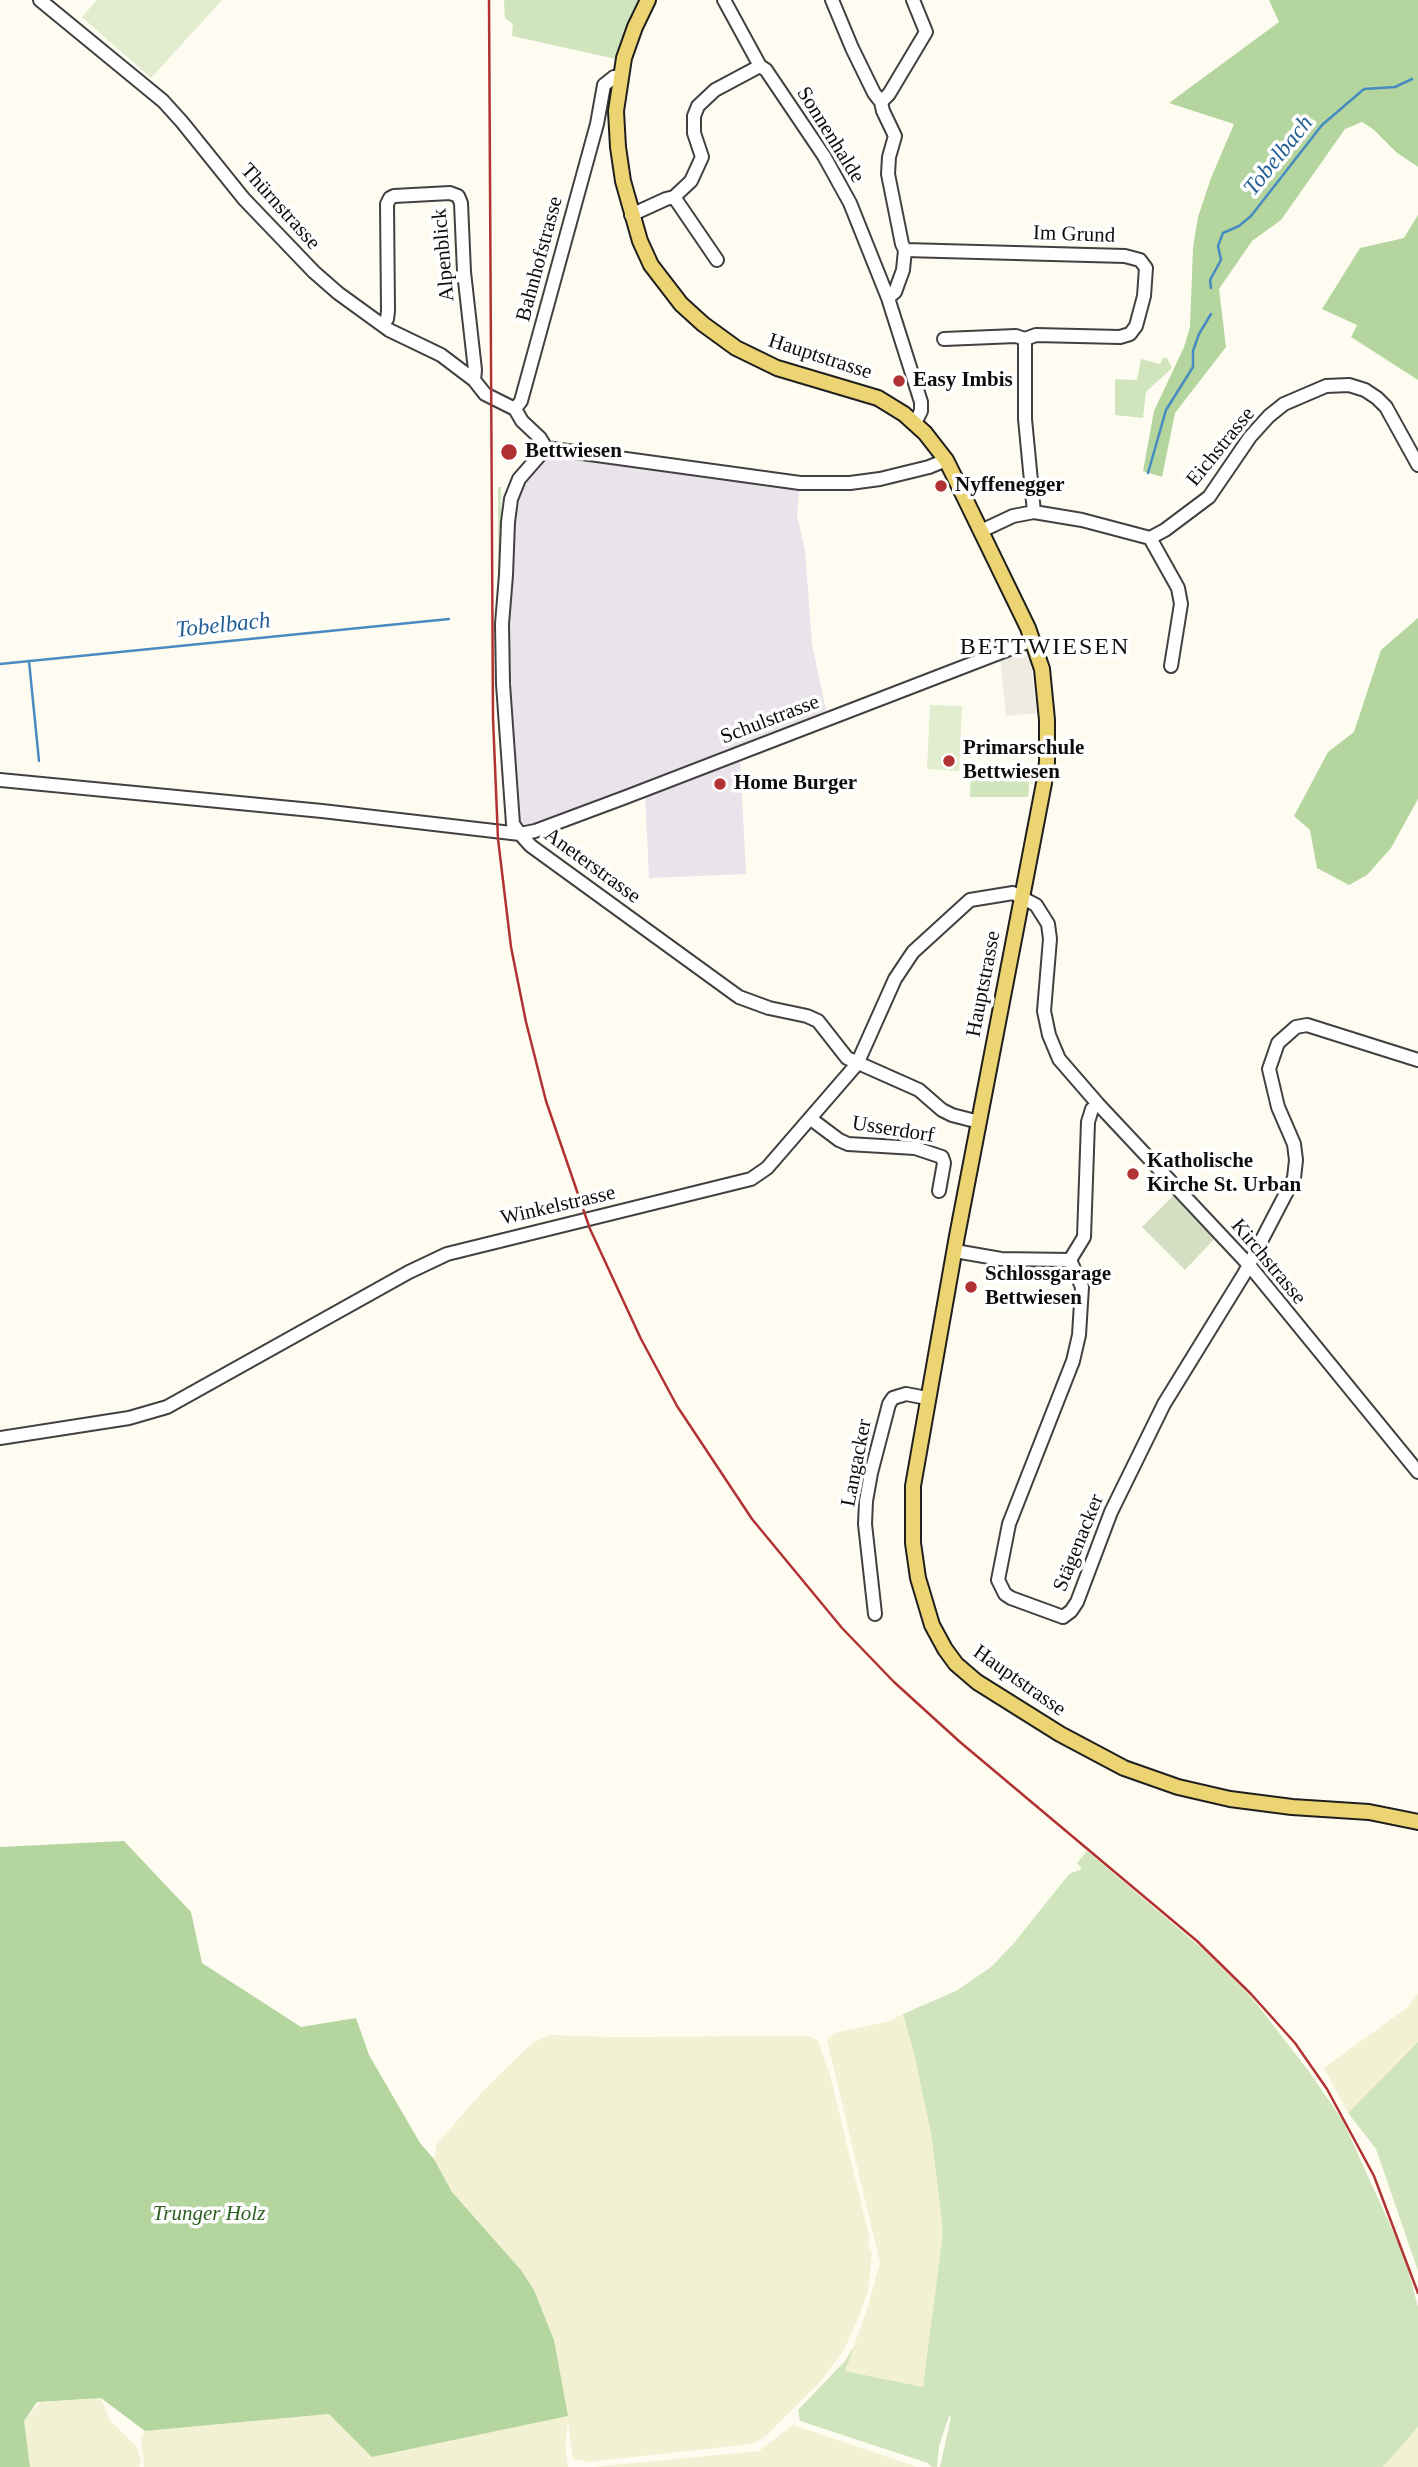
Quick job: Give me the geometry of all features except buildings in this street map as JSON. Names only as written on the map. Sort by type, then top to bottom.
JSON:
[{"type":"main road","name":"Hauptstrasse","points":[[648,0],[629,41],[616,111],[623,181],[631,215],[645,253],[660,278],[681,304],[722,339],[777,368],[878,398],[915,423],[946,460],[1033,640],[1042,669],[1046,692],[1047,762],[927,1398],[913,1486],[913,1543],[920,1587],[932,1625],[945,1649],[963,1671],[1010,1705],[1099,1756],[1151,1779],[1203,1794],[1242,1801],[1369,1812],[1418,1822]]},
{"type":"street","name":"Thürnstrasse","points":[[40,0],[163,101],[244,199],[314,272],[338,293],[375,321],[441,355],[474,380],[482,391],[515,409]]},
{"type":"street","name":"Sonnenhalde","points":[[724,0],[760,66],[766,70],[824,156],[844,192],[888,298],[921,402],[921,411],[915,423]]},
{"type":"street","name":"Sonnenhalde","points":[[832,0],[895,136],[888,174],[905,250],[903,271],[895,292],[888,298]]},
{"type":"street","points":[[881,102],[890,94],[926,32],[913,0]]},
{"type":"street","points":[[631,215],[674,197],[691,181],[702,157],[694,133],[694,116],[698,106],[715,90],[760,66]]},
{"type":"street","name":"Bahnhofstrasse","points":[[515,409],[522,401],[597,124],[604,85],[614,78],[620,78]]},
{"type":"street","name":"Alpenblick","points":[[383,324],[388,311],[387,204],[390,198],[450,194],[458,196],[461,203],[474,380]]},
{"type":"street","points":[[674,197],[717,260]]},
{"type":"street","name":"Im Grund","points":[[905,250],[1125,256],[1140,260],[1146,268],[1146,288],[1136,326],[1130,334],[1120,337],[1036,335],[1025,338],[944,338]]},
{"type":"street","points":[[1025,338],[1025,419],[1034,512]]},
{"type":"street","name":"Eichstrasse","points":[[1150,538],[1209,498],[1251,437],[1269,416],[1284,404],[1326,386],[1349,384],[1377,398],[1386,407],[1418,465]]},
{"type":"street","points":[[515,409],[546,448]]},
{"type":"street","points":[[546,448],[817,484],[880,479],[946,460]]},
{"type":"street","points":[[520,834],[513,824],[503,684],[502,624],[508,522],[511,499],[519,479],[546,448]]},
{"type":"street","points":[[981,531],[1013,516],[1034,512],[1082,520],[1150,538],[1178,588],[1181,604],[1171,666]]},
{"type":"street","name":"Schulstrasse","points":[[520,834],[600,807],[1033,640]]},
{"type":"street","name":"Aneterstrasse","points":[[0,780],[322,811],[520,834],[531,846],[739,997],[818,1021],[848,1058],[857,1064],[907,1083],[952,1115],[979,1122]]},
{"type":"street","name":"Winkelstrasse","points":[[0,1438],[129,1418],[166,1407],[206,1387],[378,1288],[447,1254],[751,1179],[768,1168],[857,1064],[895,979],[913,952],[970,900],[1007,893],[1023,896]]},
{"type":"street","name":"Kirchstrasse","points":[[1023,896],[1036,905],[1048,924],[1050,939],[1044,1011],[1049,1035],[1059,1059],[1249,1265],[1418,1472]]},
{"type":"street","points":[[1249,1265],[1294,1178],[1297,1160],[1294,1144],[1278,1107],[1269,1069],[1279,1043],[1296,1027],[1307,1025],[1418,1060]]},
{"type":"street","points":[[955,1251],[1001,1259],[1070,1260],[1084,1237],[1088,1122],[1092,1110],[1098,1104]]},
{"type":"street","name":"Usserdorf","points":[[811,1119],[848,1144],[915,1148],[942,1157],[944,1163],[939,1191]]},
{"type":"street","name":"Stägenacker","points":[[1070,1260],[1082,1287],[1079,1335],[1065,1380],[1009,1524],[998,1580],[1005,1594],[1011,1598],[1063,1617],[1077,1601],[1111,1512],[1164,1404],[1249,1265]]},
{"type":"street","name":"Langacker","points":[[875,1614],[865,1524],[871,1473],[889,1404],[893,1398],[906,1394],[927,1398]]},
{"type":"shaded area","points":[[546,448],[800,483],[797,516],[805,550],[812,644],[828,719],[520,834],[503,684],[511,499]]},
{"type":"shaded area","points":[[1019,652],[1030,657],[1037,713],[1006,716],[1000,659]]},
{"type":"shaded area","points":[[740,756],[746,874],[649,878],[645,794]]},
{"type":"green space","points":[[97,0],[222,0],[151,78],[82,17]]},
{"type":"green space","points":[[504,0],[641,0],[626,30],[616,59],[512,36],[513,24],[505,18]]},
{"type":"green space","points":[[1269,0],[1418,0],[1418,167],[1362,122],[1345,129],[1281,220],[1252,241],[1219,289],[1226,347],[1175,413],[1162,477],[1143,471],[1154,411],[1184,347],[1190,327],[1193,248],[1198,217],[1234,124],[1169,103],[1279,22]]},
{"type":"green space","points":[[1418,215],[1418,380],[1351,337],[1357,325],[1322,309],[1360,248],[1404,238]]},
{"type":"green space","points":[[1163,358],[1167,358],[1172,368],[1146,392],[1143,418],[1115,415],[1115,379],[1137,380],[1141,359],[1160,364]]},
{"type":"green space","points":[[498,487],[501,487],[502,585],[498,585]]},
{"type":"green space","points":[[1418,618],[1418,799],[1391,848],[1367,875],[1349,885],[1317,868],[1310,830],[1294,816],[1328,752],[1354,732],[1381,650]]},
{"type":"green space","points":[[930,705],[962,706],[959,771],[927,769]]},
{"type":"green space","points":[[1031,765],[1028,797],[970,797],[971,775],[1002,766]]},
{"type":"green space","points":[[1173,1196],[1178,1197],[1215,1238],[1185,1270],[1142,1227]]},
{"type":"green space","name":"Trunger Holz","points":[[124,1841],[191,1912],[202,1963],[301,2027],[356,2018],[369,2055],[452,2192],[521,2270],[534,2290],[554,2340],[568,2416],[372,2457],[329,2414],[145,2431],[101,2398],[37,2402],[24,2421],[30,2467],[0,2467],[0,1847]]},
{"type":"green space","points":[[1087,1851],[1205,1951],[1252,1998],[1308,2070],[1343,2121],[1405,2258],[1418,2307],[1418,2427],[1383,2467],[940,2467],[951,2417],[949,2416],[939,2446],[937,2467],[932,2467],[928,2463],[800,2421],[798,2410],[845,2361],[855,2345],[845,2371],[923,2387],[943,2232],[932,2139],[903,2014],[956,1991],[991,1967],[1014,1943],[1069,1874],[1082,1869],[1077,1863]]},
{"type":"green space","points":[[1418,1994],[1418,2042],[1348,2113],[1324,2068],[1405,2009]]},
{"type":"green space","points":[[903,2014],[932,2139],[943,2232],[923,2387],[845,2371],[880,2263],[827,2040],[835,2033],[889,2021]]},
{"type":"green space","points":[[551,2035],[810,2036],[818,2041],[830,2075],[872,2253],[868,2291],[859,2316],[844,2350],[820,2382],[766,2436],[752,2444],[587,2462],[573,2459],[568,2421],[565,2445],[568,2467],[144,2467],[141,2437],[146,2431],[329,2414],[567,2416],[554,2340],[534,2290],[521,2270],[452,2192],[434,2159],[437,2144],[484,2090],[532,2043]]},
{"type":"green space","points":[[1418,2042],[1418,2271],[1376,2149],[1348,2113]]},
{"type":"green space","points":[[101,2398],[110,2420],[136,2446],[141,2460],[139,2467],[30,2467],[24,2421],[40,2402]]},
{"type":"green space","points":[[793,2425],[917,2467],[593,2467],[759,2451]]},
{"type":"green space","points":[[1418,2427],[1418,2467],[1383,2467],[1415,2429]]},
{"type":"waterway","name":"Tobelbach","points":[[1211,288],[1210,280],[1221,260],[1218,246],[1223,233],[1239,226],[1251,216],[1322,125],[1364,89],[1395,87],[1412,79]]},
{"type":"waterway","name":"Tobelbach","points":[[1148,473],[1166,410],[1193,367],[1193,351],[1211,314]]},
{"type":"waterway","name":"Tobelbach","points":[[0,664],[449,619]]},
{"type":"waterway","points":[[29,661],[39,761]]},
{"type":"railway","points":[[489,0],[493,718],[498,839],[511,947],[526,1022],[546,1101],[590,1229],[641,1339],[677,1406],[752,1519],[842,1628],[894,1682],[960,1742],[1197,1941],[1251,1994],[1295,2043],[1327,2089],[1374,2176],[1418,2293]]},
{"type":"place","name":"Easy Imbis","points":[[899,381]]},
{"type":"place","name":"Bettwiesen","points":[[509,452]]},
{"type":"place","name":"Nyffenegger","points":[[941,486]]},
{"type":"place","name":"Primarschule Bettwiesen","points":[[949,761]]},
{"type":"place","name":"Home Burger","points":[[720,784]]},
{"type":"place","name":"Katholische Kirche St. Urban","points":[[1133,1174]]},
{"type":"place","name":"Schlossgarage Bettwiesen","points":[[971,1287]]},
{"type":"district","name":"BETTWIESEN","points":[[1045,648]]}]
